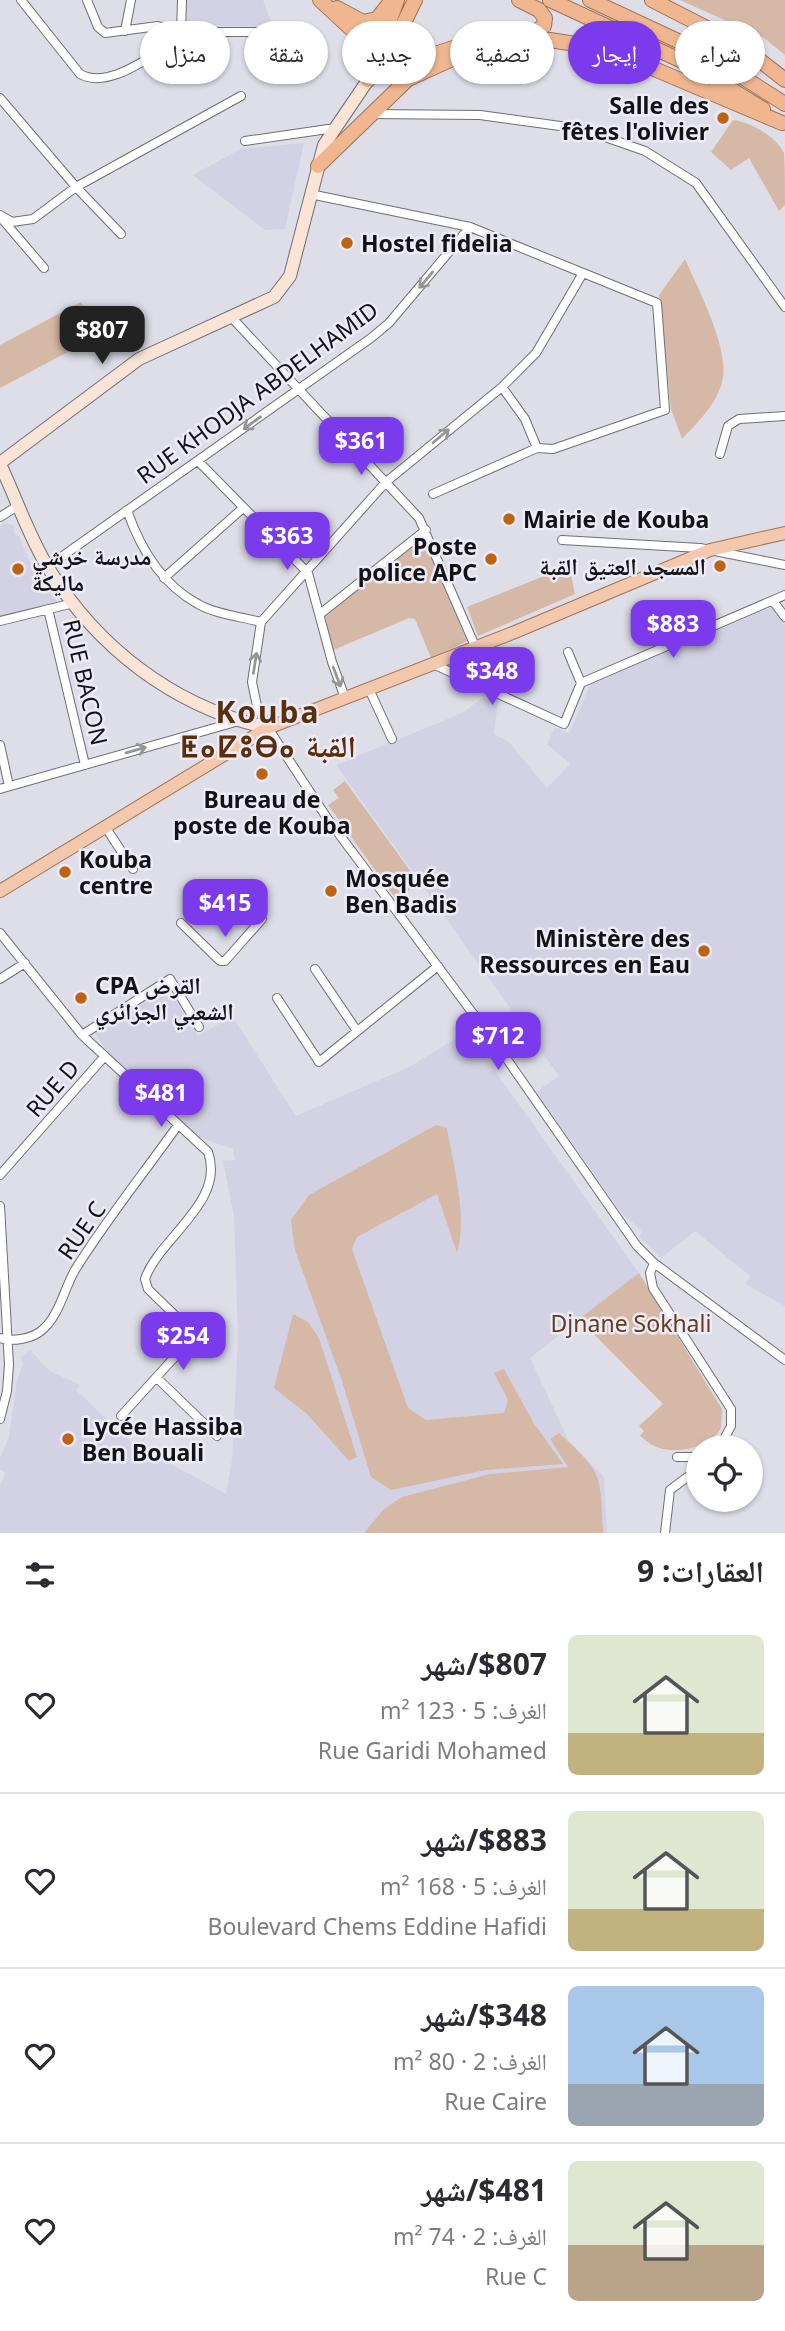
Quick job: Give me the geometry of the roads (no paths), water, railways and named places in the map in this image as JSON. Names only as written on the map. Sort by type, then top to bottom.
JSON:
[{"type":"highway","points":[[320,0],[343,21]]},
{"type":"highway","points":[[331,0],[341,13],[363,22],[377,19],[395,0]]},
{"type":"highway","points":[[388,21],[395,0]]},
{"type":"highway","points":[[405,21],[415,0]]},
{"type":"highway","points":[[436,53],[480,39],[536,31],[544,26],[545,18],[539,10],[519,0]]},
{"type":"highway","points":[[550,0],[695,67],[744,95],[784,125]]},
{"type":"highway","points":[[590,0],[708,55],[785,104]]},
{"type":"highway","points":[[652,0],[740,45],[785,80]]},
{"type":"highway","points":[[316,172],[369,114],[408,79],[470,51],[550,40],[607,49],[784,125]]},
{"type":"main road","points":[[268,728],[239,721],[199,705],[135,669],[74,603],[47,566],[28,530],[0,463],[139,359],[274,297],[290,275],[324,145],[365,84]]},
{"type":"main road","points":[[0,891],[268,728],[710,550],[785,533]]},
{"type":"street","points":[[21,0],[80,74],[90,80],[104,80],[140,61]]},
{"type":"street","points":[[87,0],[97,27],[105,33],[140,29]]},
{"type":"street","points":[[125,31],[131,0]]},
{"type":"street","points":[[181,21],[182,0]]},
{"type":"street","points":[[0,216],[12,222],[33,219],[76,187],[241,96]]},
{"type":"street","points":[[0,98],[76,187],[121,234]]},
{"type":"street","points":[[369,114],[440,113],[506,118],[582,129],[645,151],[696,183],[785,307]]},
{"type":"street","points":[[245,141],[335,128]]},
{"type":"street","points":[[310,194],[470,228],[657,303],[665,410],[553,449],[537,448],[433,494]]},
{"type":"street","points":[[0,216],[44,268]]},
{"type":"street","name":"RUE KHODJA ABDELHAMID","points":[[47,566],[199,462],[388,323],[470,228]]},
{"type":"street","points":[[583,273],[537,353],[502,387],[386,482],[308,573],[261,622],[252,682],[257,706],[268,728],[327,818],[504,1055],[636,1246],[654,1263],[785,1360]]},
{"type":"street","points":[[233,318],[297,390],[408,505],[426,530],[475,646]]},
{"type":"street","points":[[502,387],[525,419],[537,448]]},
{"type":"street","points":[[720,454],[728,425],[739,419],[785,416]]},
{"type":"street","points":[[199,462],[308,573],[332,662],[345,698]]},
{"type":"street","points":[[0,517],[19,505]]},
{"type":"street","points":[[164,578],[243,508]]},
{"type":"street","points":[[127,510],[138,542],[164,578],[199,605],[261,622]]},
{"type":"street","points":[[320,614],[426,530]]},
{"type":"street","points":[[562,540],[710,550],[785,565]]},
{"type":"street","points":[[432,664],[564,724],[581,683],[785,595]]},
{"type":"street","points":[[773,601],[785,617]]},
{"type":"street","points":[[0,621],[74,603]]},
{"type":"street","name":"RUE BACON","points":[[48,609],[85,765]]},
{"type":"street","points":[[568,652],[581,683]]},
{"type":"street","points":[[369,689],[392,739]]},
{"type":"street","points":[[0,745],[5,788],[239,721]]},
{"type":"street","points":[[106,828],[133,869]]},
{"type":"street","points":[[181,923],[220,961],[225,961],[262,919],[237,894]]},
{"type":"street","points":[[0,933],[82,1035],[208,1152],[212,1178],[181,1230],[148,1271],[145,1283],[191,1332],[192,1338],[121,1416]]},
{"type":"street","points":[[0,979],[24,963]]},
{"type":"street","points":[[277,998],[319,1062],[438,966]]},
{"type":"street","points":[[315,969],[356,1031]]},
{"type":"street","points":[[82,1035],[170,979],[199,1027]]},
{"type":"street","name":"RUE D","points":[[0,1175],[104,1057]]},
{"type":"street","name":"RUE C","points":[[4,1340],[30,1336],[51,1320],[74,1272],[178,1125]]},
{"type":"street","points":[[0,1206],[4,1340],[9,1380],[0,1419]]},
{"type":"street","points":[[654,1263],[650,1273],[653,1288],[731,1409],[731,1426],[726,1435]]},
{"type":"street","points":[[157,1378],[217,1436]]},
{"type":"street","points":[[677,1457],[686,1457]]},
{"type":"street","points":[[664,1533],[670,1490],[686,1478]]},
{"type":"place","name":"Salle des fêtes l'olivier","points":[[723,118]]},
{"type":"place","name":"Hostel fidelia","points":[[347,243]]},
{"type":"place","name":"Mairie de Kouba","points":[[509,519]]},
{"type":"place","name":"Poste police APC","points":[[491,559]]},
{"type":"place","name":"المسجد العتيق القبة","points":[[720,566]]},
{"type":"place","name":"مدرسة خرشي ماليكة","points":[[18,569]]},
{"type":"place","name":"Bureau de poste de Kouba","points":[[262,774]]},
{"type":"place","name":"Kouba centre","points":[[65,872]]},
{"type":"place","name":"Mosquée Ben Badis","points":[[331,891]]},
{"type":"place","name":"Ministère des Ressources en Eau","points":[[704,951]]},
{"type":"place","name":"CPA القرض الشعبي الجزائري","points":[[81,998]]},
{"type":"place","name":"Lycée Hassiba Ben Bouali","points":[[68,1439]]},
{"type":"district","name":"Kouba ⵟⴰⵇⵓⴱⴰ القبة","points":[[268,728]]},
{"type":"park label","name":"Djnane Sokhali","points":[[631,1323]]}]
